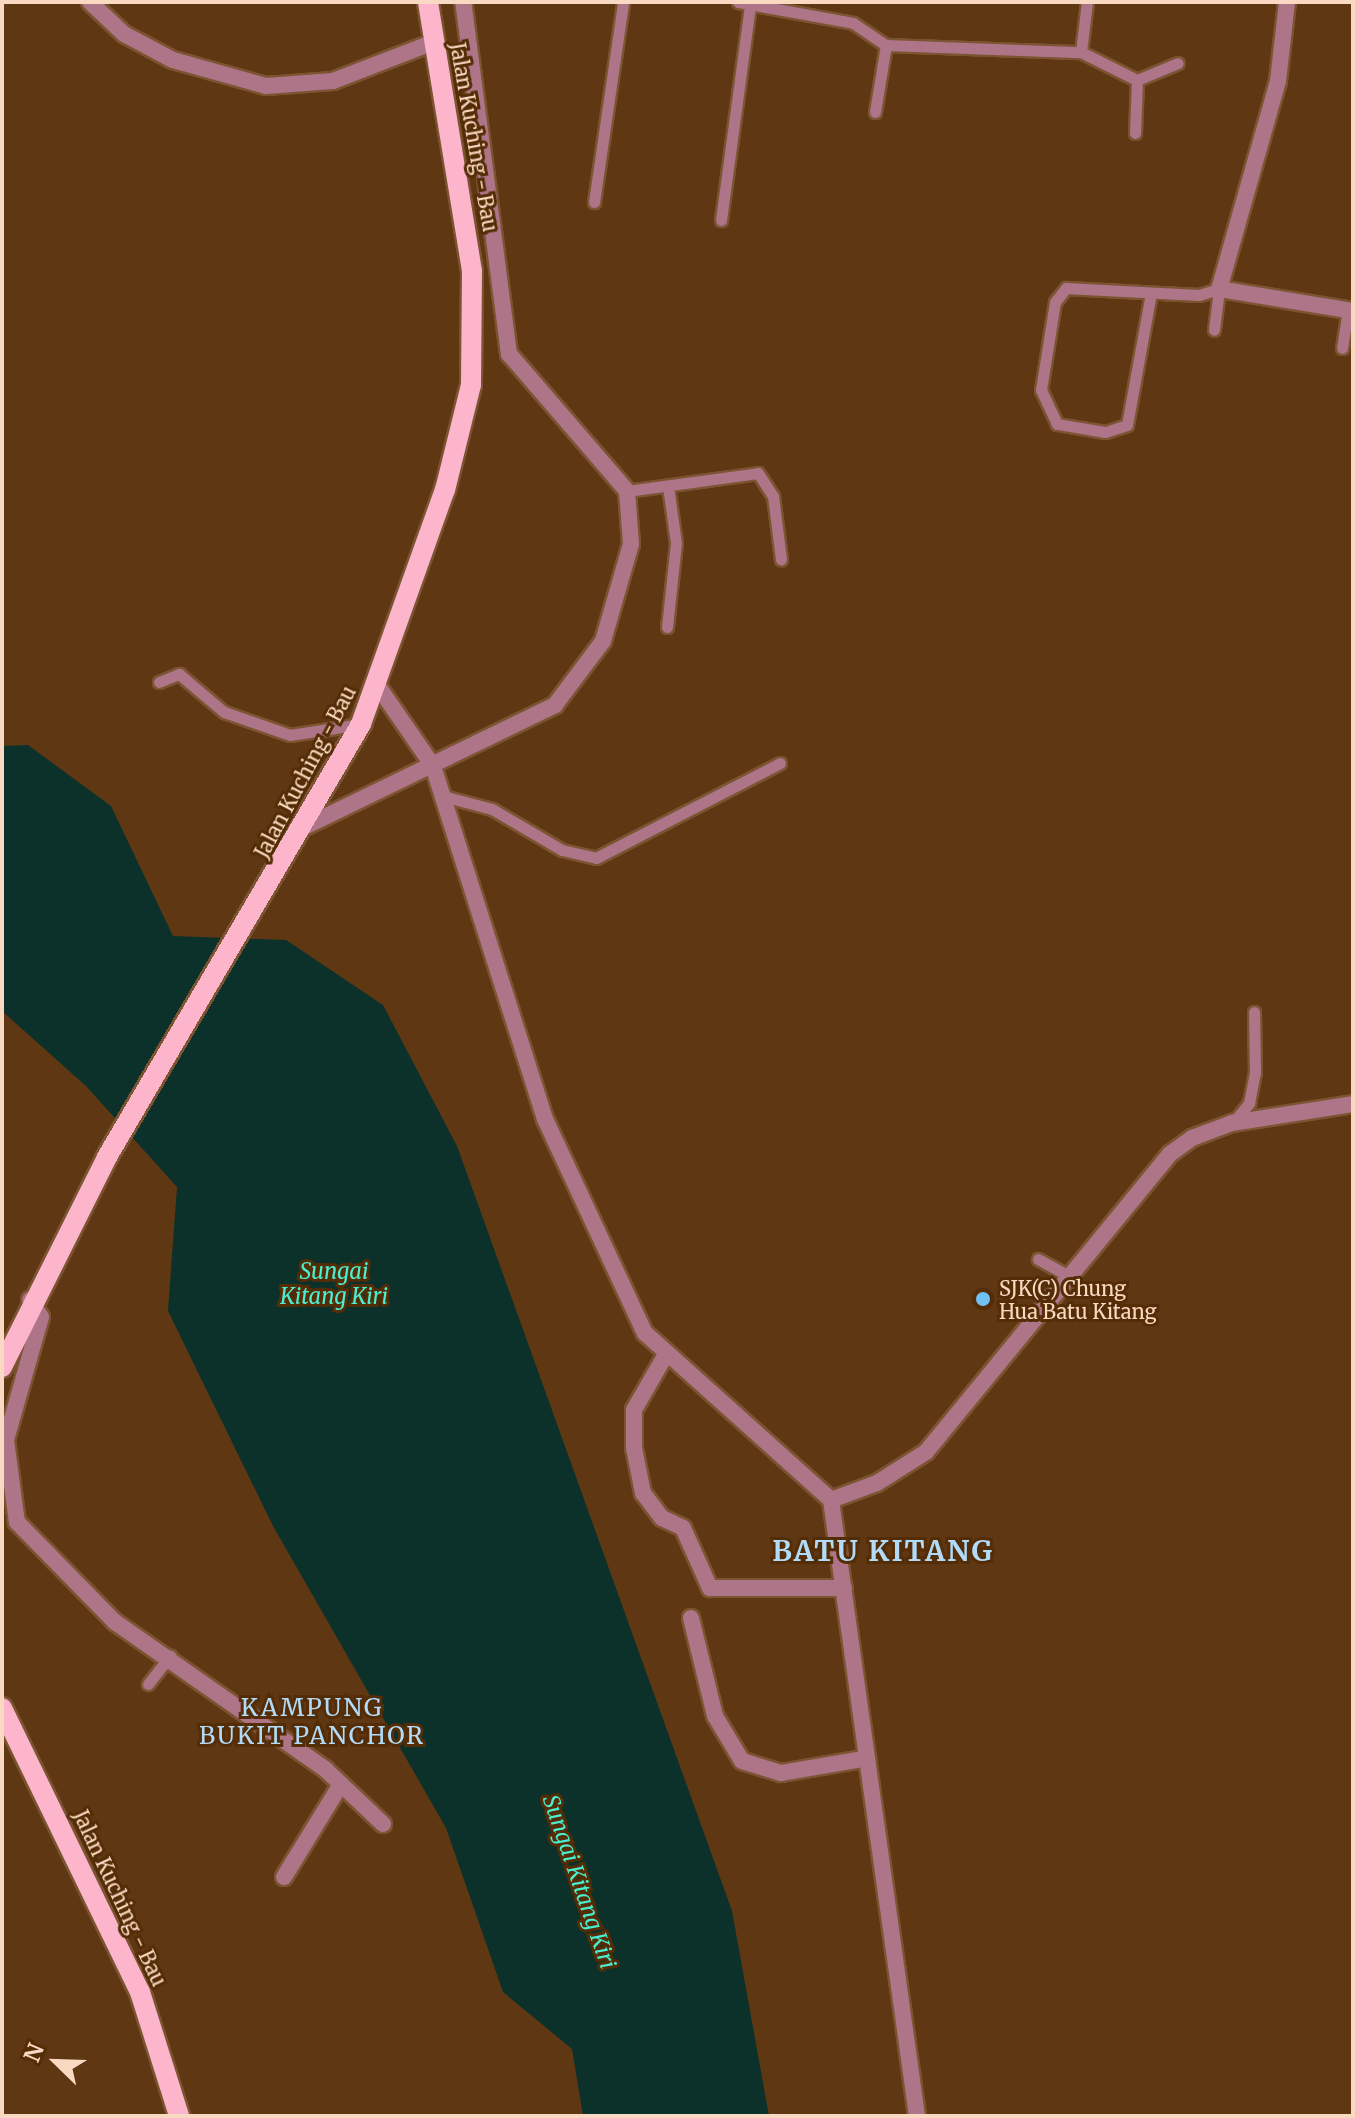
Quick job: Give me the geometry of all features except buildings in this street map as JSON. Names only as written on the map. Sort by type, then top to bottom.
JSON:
[{"type":"main road","name":"Jalan Kuching - Bau","points":[[2,1367],[30,1300],[107,1157],[306,826],[361,724],[378,686],[445,490],[471,385],[472,271],[428,2]]},
{"type":"main road","name":"Jalan Kuching - Bau","points":[[2,1708],[140,1992],[179,2116]]},
{"type":"street","points":[[90,2],[124,34],[173,60],[266,86],[333,81],[434,42]]},
{"type":"street","points":[[306,826],[391,779],[433,766],[555,705],[580,678],[621,595],[631,544],[627,491],[509,354],[463,2]]},
{"type":"street","points":[[1287,2],[1278,81],[1219,289],[1351,311]]},
{"type":"street","points":[[378,686],[433,766],[545,1119],[645,1333],[665,1356],[831,1500],[863,1759],[917,2116]]},
{"type":"street","points":[[831,1500],[877,1483],[926,1452],[1170,1154],[1232,1123],[1353,1104]]},
{"type":"street","points":[[30,1300],[41,1317],[6,1440],[17,1522],[94,1604],[171,1656],[341,1784],[383,1824]]},
{"type":"street","points":[[665,1356],[634,1410],[634,1448],[643,1493],[662,1518],[683,1528],[710,1588],[844,1588]]},
{"type":"street","points":[[691,1618],[715,1716],[742,1761],[781,1773],[863,1759]]},
{"type":"street","points":[[284,1877],[341,1784]]},
{"type":"lane","points":[[594,202],[623,2]]},
{"type":"lane","points":[[1081,52],[1087,2]]},
{"type":"lane","points":[[721,220],[744,3],[853,23],[886,45],[1081,52],[1137,80],[1178,63]]},
{"type":"lane","points":[[875,112],[886,45]]},
{"type":"lane","points":[[1135,133],[1137,80]]},
{"type":"lane","points":[[1151,293],[1127,425],[1105,432],[1057,424],[1041,390],[1055,302],[1066,288],[1151,293],[1219,289],[1214,330]]},
{"type":"lane","points":[[1342,348],[1351,311]]},
{"type":"lane","points":[[627,491],[758,473],[773,496],[781,559]]},
{"type":"lane","points":[[667,627],[676,543],[668,486]]},
{"type":"lane","points":[[159,682],[179,674],[224,712],[290,735],[361,724]]},
{"type":"lane","points":[[443,796],[492,809],[562,850],[596,858],[780,763]]},
{"type":"lane","points":[[1232,1123],[1249,1103],[1255,1073],[1254,1012]]},
{"type":"lane","points":[[1038,1259],[1069,1276]]},
{"type":"lane","points":[[148,1684],[171,1656]]},
{"type":"water","name":"Sungai Kitang Kiri","points":[[28,745],[111,806],[173,936],[286,940],[383,1005],[457,1146],[732,1911],[769,2116],[583,2116],[572,2049],[503,1992],[446,1828],[273,1526],[168,1311],[177,1187],[86,1086],[2,1011],[2,746]]},
{"type":"place","name":"SJK(C) Chung Hua Batu Kitang","points":[[983,1299]]},
{"type":"district","name":"BATU KITANG","points":[[883,1551]]},
{"type":"district","name":"KAMPUNG BUKIT PANCHOR","points":[[312,1722]]}]
